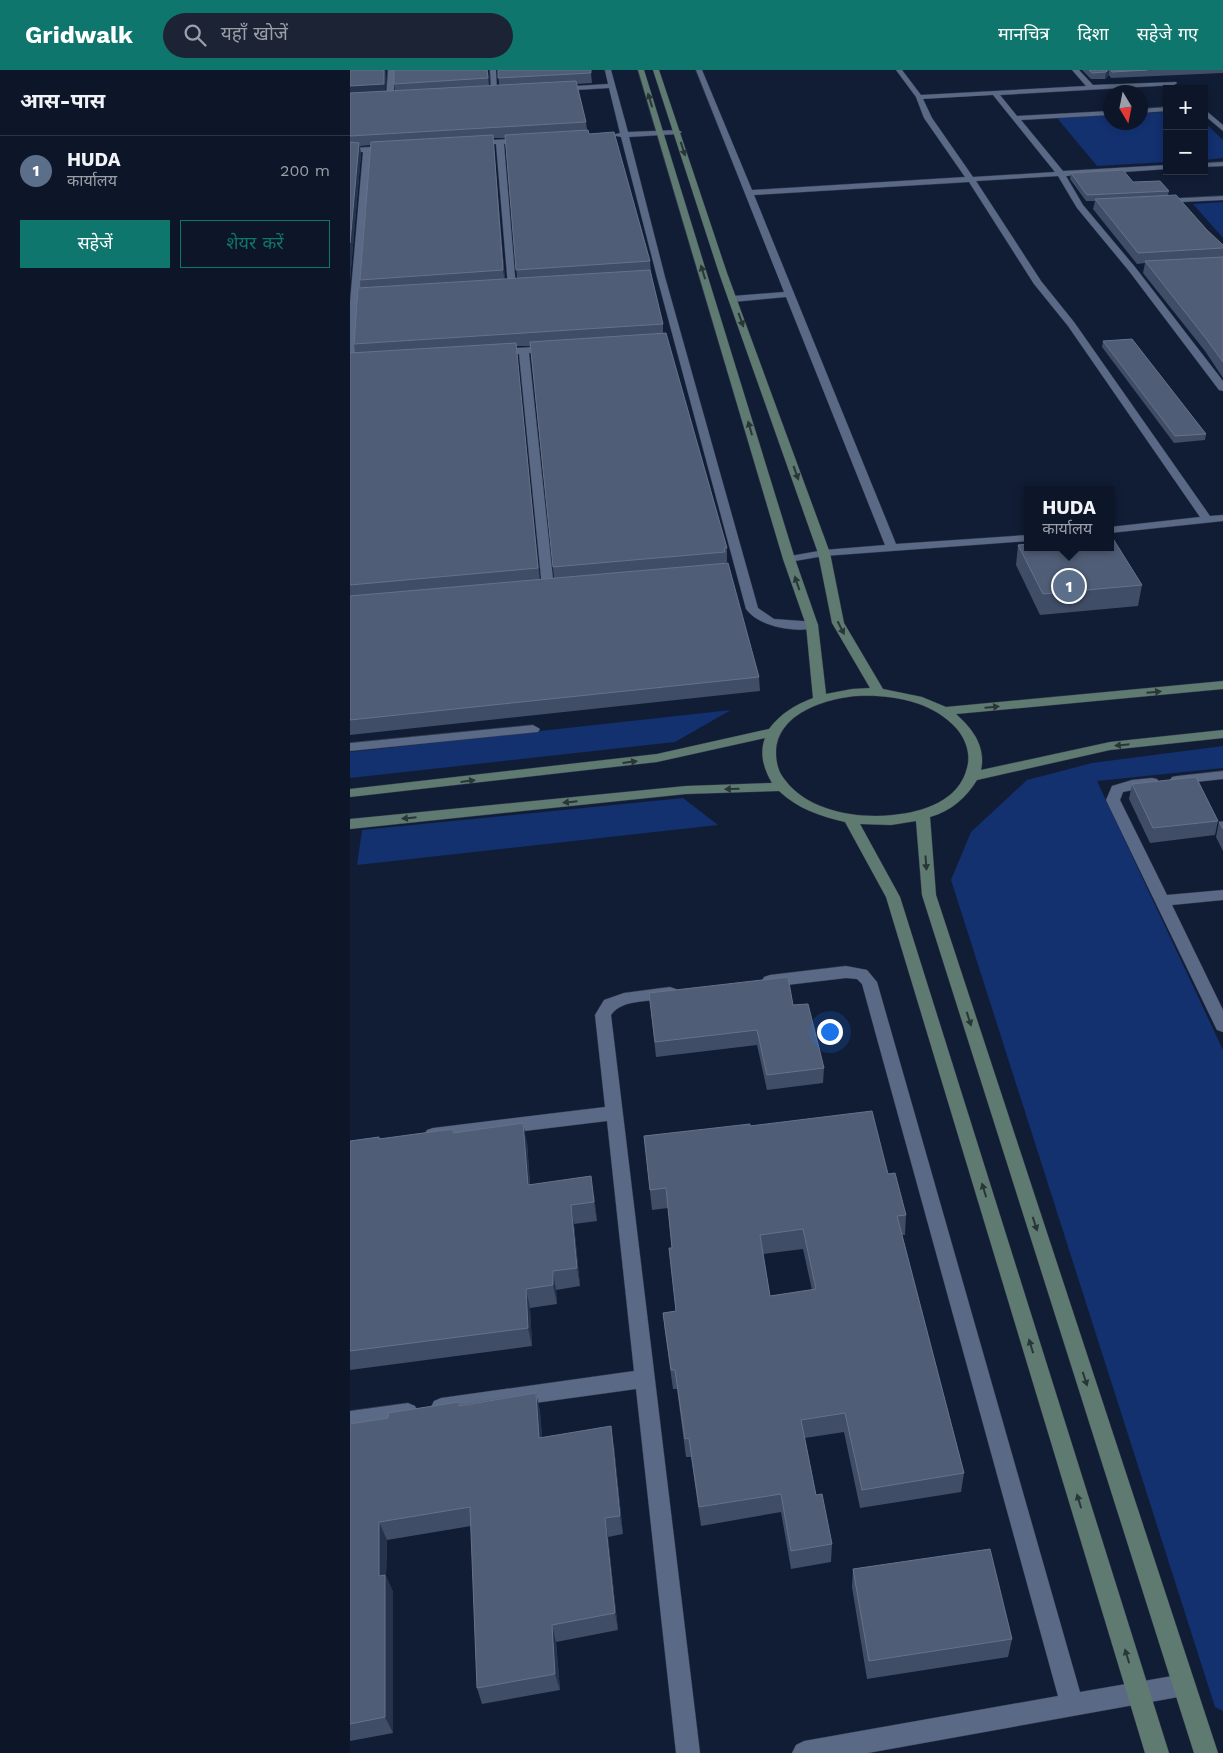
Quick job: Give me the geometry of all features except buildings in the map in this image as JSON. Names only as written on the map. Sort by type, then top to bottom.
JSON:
[{"type":"street","points":[[391,70],[386,98],[400,97]]},
{"type":"street","points":[[493,70],[495,92]]},
{"type":"street","points":[[608,70],[625,135],[656,278],[736,571],[752,609],[757,616],[766,621],[812,625]]},
{"type":"street","points":[[641,70],[788,559],[812,625],[820,699]]},
{"type":"street","points":[[656,70],[678,132],[723,274],[824,553],[838,623],[879,692]]},
{"type":"street","points":[[699,70],[892,548]]},
{"type":"street","points":[[899,70],[919,97],[928,118],[972,180],[1037,282],[1070,324],[1208,519]]},
{"type":"street","points":[[1075,70],[1091,87]]},
{"type":"street","points":[[1167,76],[1174,83]]},
{"type":"street","points":[[919,97],[1174,83]]},
{"type":"street","points":[[554,89],[612,86]]},
{"type":"street","points":[[486,93],[505,92]]},
{"type":"street","points":[[995,93],[1061,174],[1084,206],[1137,269],[1219,377],[1223,388]]},
{"type":"street","points":[[1148,110],[1163,109]]},
{"type":"street","points":[[1015,118],[1103,113]]},
{"type":"street","points":[[1208,115],[1223,129]]},
{"type":"street","points":[[606,136],[678,132]]},
{"type":"street","points":[[462,144],[538,140]]},
{"type":"street","points":[[500,142],[512,287]]},
{"type":"street","points":[[350,150],[395,148]]},
{"type":"street","points":[[353,360],[351,341],[360,297],[367,149]]},
{"type":"street","points":[[1208,165],[1223,164]]},
{"type":"street","points":[[750,193],[1163,167]]},
{"type":"street","points":[[1152,202],[1223,198]]},
{"type":"street","points":[[1180,200],[1186,207]]},
{"type":"street","points":[[733,299],[789,294]]},
{"type":"street","points":[[486,353],[563,348]]},
{"type":"street","points":[[524,351],[548,588]]},
{"type":"street","points":[[1114,530],[1223,518]]},
{"type":"street","points":[[788,559],[824,553],[1024,538]]},
{"type":"street","points":[[944,711],[1223,685]]},
{"type":"street","points":[[879,692],[910,697],[944,711],[961,724],[973,740],[977,758],[974,776],[963,791],[946,805],[923,814],[888,821],[851,820],[823,813],[799,802],[781,787],[770,769],[768,750],[774,732],[784,719],[800,708],[820,699],[848,693],[879,692]]},
{"type":"street","points":[[350,747],[533,729]]},
{"type":"street","points":[[350,793],[657,758],[774,732]]},
{"type":"street","points":[[974,776],[1110,746],[1223,734]]},
{"type":"street","points":[[1223,775],[1132,784],[1117,789],[1113,800],[1223,1026]]},
{"type":"street","points":[[350,824],[686,790],[781,787]]},
{"type":"street","points":[[923,814],[929,896],[1206,1753]]},
{"type":"street","points":[[851,820],[893,896],[1157,1753]]},
{"type":"street","points":[[1162,901],[1223,895]]},
{"type":"street","points":[[759,983],[846,972],[861,974],[869,982],[1072,1704]]},
{"type":"street","points":[[682,992],[624,999],[610,1004],[603,1015],[688,1753]]},
{"type":"street","points":[[418,1136],[614,1113]]},
{"type":"street","points":[[350,1420],[644,1379]]},
{"type":"street","points":[[804,1753],[1184,1685]]},
{"type":"shaded area","points":[[1163,112],[1163,162],[1097,166],[1057,118],[1103,115],[1103,130],[1148,130],[1148,113]]},
{"type":"shaded area","points":[[1208,126],[1223,140],[1223,158],[1208,160]]},
{"type":"shaded area","points":[[1223,202],[1223,238],[1193,204]]},
{"type":"shaded area","points":[[731,710],[675,742],[350,778],[350,752]]},
{"type":"shaded area","points":[[1223,746],[1223,768],[1097,781],[1223,1050],[1223,1711],[1215,1707],[951,880],[971,832],[1027,780],[1092,763]]},
{"type":"shaded area","points":[[683,798],[718,825],[357,865],[362,830]]},
{"type":"place","name":"HUDA","points":[[1069,586]]}]
